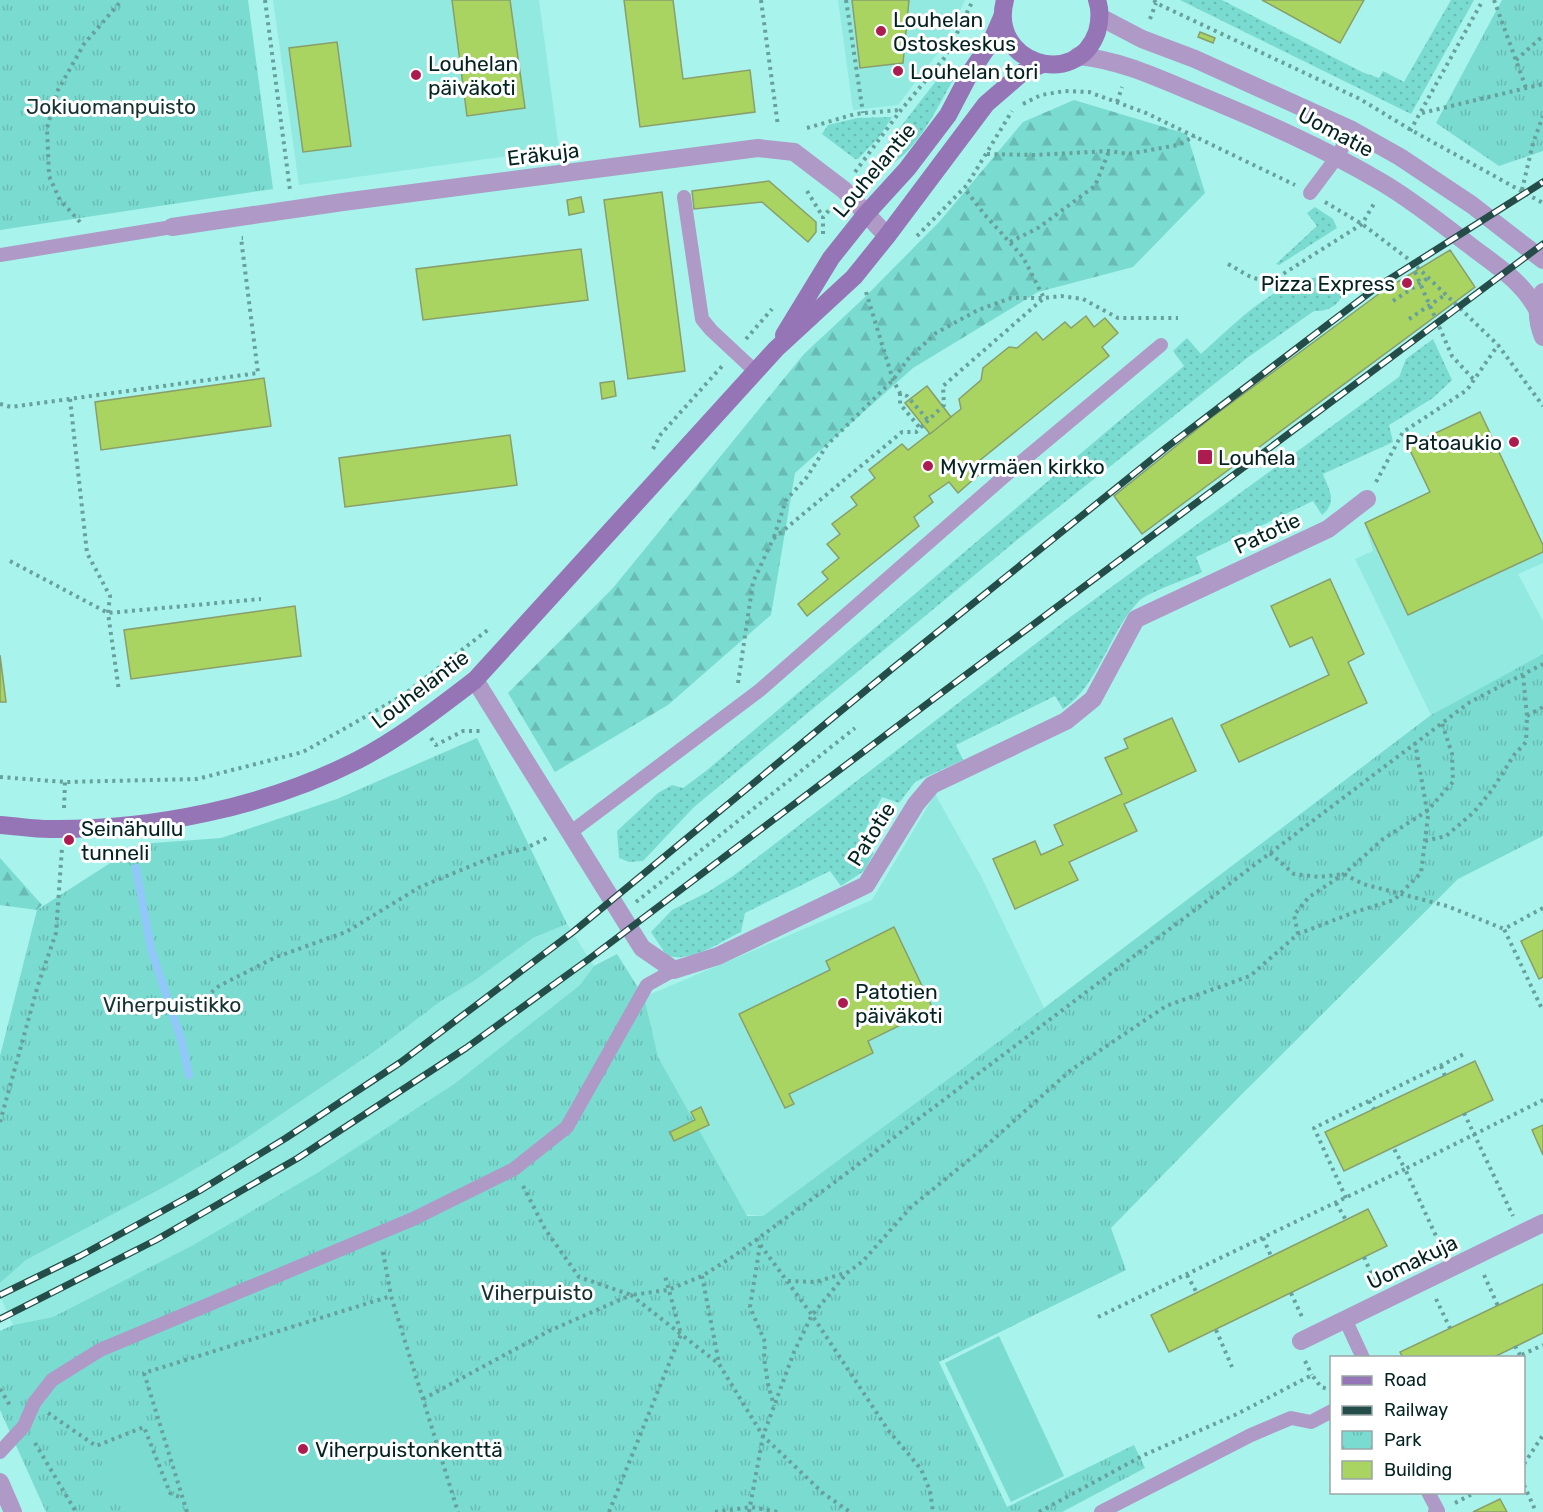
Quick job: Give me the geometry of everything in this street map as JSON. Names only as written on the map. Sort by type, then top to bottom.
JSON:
[{"type":"main road","points":[[1078,56],[1088,48],[1095,37],[1098,8]]},
{"type":"main road","points":[[1003,9],[1005,33],[1014,48],[1025,57],[1043,64]]},
{"type":"main road","name":"Louhelantie","points":[[776,350],[831,258],[866,213],[907,169],[948,114],[970,73],[991,42],[1003,9]]},
{"type":"main road","name":"Louhelantie","points":[[0,825],[85,829],[180,818],[272,794],[320,778],[350,764],[420,722],[475,680],[776,350],[854,277],[986,104],[1023,72],[1043,64],[1060,64],[1078,56]]},
{"type":"street","name":"Uomatie","points":[[1098,8],[1142,39],[1195,59],[1352,130],[1400,157],[1472,205],[1543,260]]},
{"type":"street","name":"Uomatie","points":[[1078,56],[1098,58],[1131,67],[1277,127],[1337,157],[1386,185],[1439,222],[1540,300]]},
{"type":"street","name":"Eräkuja","points":[[172,226],[758,148],[794,152],[844,190],[887,236]]},
{"type":"street","points":[[1540,300],[1538,325],[1543,337]]},
{"type":"street","name":"Patotie","points":[[674,970],[718,956],[866,885],[916,804],[932,785],[1066,721],[1093,699],[1136,619],[1328,529],[1367,499]]},
{"type":"street","points":[[475,680],[642,948],[674,970]]},
{"type":"street","name":"Uomakuja","points":[[1301,1341],[1543,1223]]},
{"type":"street","points":[[0,1482],[14,1512]]},
{"type":"lane","points":[[1310,193],[1337,157],[1352,130]]},
{"type":"lane","points":[[684,197],[702,319],[756,372]]},
{"type":"lane","points":[[0,255],[172,226]]},
{"type":"lane","points":[[571,832],[748,700],[1007,474],[1161,345]]},
{"type":"lane","points":[[0,1452],[24,1426],[34,1403],[52,1380],[100,1350],[413,1220],[514,1169],[567,1127],[647,985],[674,970]]},
{"type":"lane","points":[[1345,1319],[1362,1356]]},
{"type":"lane","points":[[1101,1512],[1291,1418],[1311,1422],[1330,1412]]},
{"type":"lane","points":[[1429,1494],[1438,1510],[1435,1512]]},
{"type":"path","points":[[80,223],[60,200],[49,176],[47,128],[58,90],[84,44],[122,0]]},
{"type":"path","points":[[265,0],[290,193]]},
{"type":"path","points":[[760,0],[778,126]]},
{"type":"path","points":[[846,0],[863,113]]},
{"type":"path","name":"Louhelantie","points":[[823,217],[901,110],[946,56],[973,0]]},
{"type":"path","points":[[1154,0],[1197,24],[1360,99],[1543,203]]},
{"type":"path","points":[[1400,157],[1411,130],[1483,0]]},
{"type":"path","points":[[1494,0],[1526,88]]},
{"type":"path","points":[[1516,60],[1543,36]]},
{"type":"path","points":[[1422,113],[1543,84]]},
{"type":"path","points":[[807,128],[863,113],[901,110]]},
{"type":"path","points":[[1522,190],[1533,143],[1543,116]]},
{"type":"path","points":[[987,154],[1109,151],[1128,154],[1178,145],[1195,136]]},
{"type":"path","points":[[1010,242],[1038,228],[1095,186],[1109,151]]},
{"type":"path","points":[[1227,264],[1257,280],[1283,274],[1362,224],[1386,185]]},
{"type":"path","points":[[806,188],[823,217],[821,242]]},
{"type":"path","points":[[964,188],[1023,257],[1044,298]]},
{"type":"path","points":[[0,404],[11,407],[258,373],[242,238],[252,236]]},
{"type":"path","points":[[1411,261],[1452,356],[1474,380]]},
{"type":"path","points":[[1393,301],[1427,278]]},
{"type":"path","points":[[865,287],[893,380],[900,393],[900,404],[920,428]]},
{"type":"path","points":[[1409,319],[1446,294]]},
{"type":"path","points":[[748,700],[738,683],[753,582],[774,539],[786,500],[807,477],[826,445],[893,380],[909,359],[936,333],[978,310],[1011,298],[1061,296],[1083,299],[1118,318],[1178,318]]},
{"type":"path","points":[[774,539],[902,432],[916,432],[944,405],[943,386],[1044,298]]},
{"type":"path","points":[[651,452],[661,434],[776,304]]},
{"type":"path","points":[[1367,499],[1403,432],[1467,390],[1498,345]]},
{"type":"path","points":[[900,393],[907,396],[928,420]]},
{"type":"path","points":[[70,399],[87,553],[110,596],[108,613],[119,691]]},
{"type":"path","points":[[10,561],[108,613],[261,599]]},
{"type":"path","points":[[0,777],[65,782],[197,779],[303,752],[402,696],[497,622]]},
{"type":"path","points":[[423,1399],[549,1331],[631,1295],[668,1290],[702,1276],[841,1178],[1470,702],[1543,664]]},
{"type":"path","points":[[1425,841],[1446,836],[1474,812],[1492,790],[1514,755],[1526,742],[1527,716],[1523,675]]},
{"type":"path","points":[[1527,716],[1543,706]]},
{"type":"path","points":[[420,722],[436,745],[463,731],[482,731],[487,736]]},
{"type":"path","points":[[1298,934],[1294,915],[1309,897],[1344,874],[1383,839],[1427,811],[1454,782],[1452,754],[1442,723]]},
{"type":"path","points":[[621,914],[855,728]]},
{"type":"path","points":[[749,1512],[763,1436],[794,1352],[812,1315],[848,1272],[862,1261],[911,1207],[986,1146],[1071,1070],[1166,1006],[1250,976],[1298,934],[1394,900],[1421,873],[1427,811],[1415,743]]},
{"type":"path","points":[[64,817],[65,782]]},
{"type":"path","points":[[200,1002],[219,986],[276,957],[346,932],[420,887],[500,854],[524,849],[550,837],[544,827]]},
{"type":"path","points":[[0,1122],[38,985],[56,933],[63,840]]},
{"type":"path","points":[[1270,854],[1294,874],[1319,877],[1344,874],[1363,884],[1447,906],[1504,928],[1543,1011]]},
{"type":"path","points":[[1504,928],[1543,908]]},
{"type":"path","points":[[1346,1198],[1314,1128],[1464,1054]]},
{"type":"path","points":[[1441,1066],[1445,1076]]},
{"type":"path","points":[[1098,1317],[1336,1203],[1543,1100]]},
{"type":"path","points":[[1369,1101],[1374,1109]]},
{"type":"path","points":[[1464,1113],[1521,1234]]},
{"type":"path","points":[[1394,1147],[1450,1268]]},
{"type":"path","points":[[514,1169],[545,1229],[579,1277],[631,1295],[719,1364],[763,1436],[824,1494],[850,1512]]},
{"type":"path","points":[[1336,1203],[1346,1220]]},
{"type":"path","points":[[380,1233],[391,1296],[459,1512]]},
{"type":"path","points":[[1263,1238],[1271,1256]]},
{"type":"path","points":[[756,1239],[812,1315],[888,1430],[921,1469],[930,1491],[933,1512]]},
{"type":"path","points":[[760,1245],[750,1307],[765,1342],[766,1375],[774,1406]]},
{"type":"path","points":[[1364,1257],[1377,1285]]},
{"type":"path","points":[[787,1281],[816,1282],[848,1272]]},
{"type":"path","points":[[1483,1274],[1498,1306]]},
{"type":"path","points":[[1187,1275],[1197,1293]]},
{"type":"path","points":[[609,1512],[681,1334],[664,1276]]},
{"type":"path","points":[[702,1276],[719,1364]]},
{"type":"path","points":[[1291,1293],[1304,1320]]},
{"type":"path","points":[[187,1512],[144,1373],[391,1296]]},
{"type":"path","points":[[1435,1297],[1450,1328]]},
{"type":"path","points":[[1216,1330],[1232,1367]]},
{"type":"path","points":[[1515,1346],[1518,1356],[1543,1345]]},
{"type":"path","points":[[1039,1512],[1144,1455],[1237,1414],[1312,1375],[1321,1387],[1330,1388]]},
{"type":"path","points":[[0,1389],[76,1512]]},
{"type":"path","points":[[34,1403],[96,1446],[144,1427],[170,1493],[183,1498]]},
{"type":"path","points":[[1525,1462],[1543,1435]]},
{"type":"path","points":[[1525,1487],[1536,1512]]},
{"type":"path","points":[[715,1512],[751,1507],[778,1512]]},
{"type":"shaded area","name":"Louhelan päiväkoti","points":[[273,0],[539,0],[559,149],[299,185]]},
{"type":"shaded area","points":[[838,0],[965,0],[943,46],[898,105],[853,110]]},
{"type":"shaded area","points":[[1480,412],[1543,545],[1543,563],[1518,574],[1543,621],[1543,654],[1431,715],[1355,559],[1373,551],[1365,523],[1430,492],[1408,446]]},
{"type":"shaded area","name":"Patotien päiväkoti","points":[[935,794],[981,876],[1044,1008],[763,1216],[741,1214],[633,1089],[644,997],[872,900]]},
{"type":"shaded area","points":[[567,924],[594,966],[580,985],[454,1084],[317,1173],[193,1245],[53,1317],[13,1325],[0,1296],[0,1283],[26,1260],[168,1185],[236,1145],[375,1051],[441,1001],[474,981],[533,938]]},
{"type":"green space","name":"Jokiuomanpuisto","points":[[0,0],[248,0],[273,189],[0,230]]},
{"type":"green space","points":[[1180,0],[1222,0],[1362,72],[1379,78],[1383,71],[1404,82],[1451,0],[1474,0],[1411,114]]},
{"type":"green space","points":[[1502,0],[1543,0],[1543,151],[1499,166],[1436,123]]},
{"type":"green space","points":[[943,72],[952,72],[956,75],[921,134],[898,160],[884,168],[869,172],[888,143]]},
{"type":"green space","points":[[1074,100],[1187,134],[1205,193],[1133,267],[1038,292],[913,368],[795,473],[771,615],[668,705],[555,772],[508,693],[613,588],[804,354],[864,298],[940,221],[1023,122]]},
{"type":"green space","points":[[892,117],[879,137],[858,159],[822,134],[828,125],[857,118]]},
{"type":"green space","points":[[1315,207],[1333,219],[1337,228],[1279,265],[1276,264],[1317,226],[1307,213]]},
{"type":"green space","points":[[1319,277],[1337,281],[1344,288],[1338,303],[1325,310],[1314,311],[1247,358],[1017,540],[694,807],[643,861],[629,862],[619,858],[617,831],[658,793],[672,785],[683,788],[706,771],[1184,366],[1173,351],[1187,338],[1201,354],[1255,306],[1270,296],[1286,287]]},
{"type":"green space","points":[[1433,339],[1452,380],[1433,398],[1389,425],[1393,442],[1323,474],[1330,491],[1331,501],[1322,515],[1313,501],[1196,557],[1202,572],[1139,601],[1119,628],[1086,686],[1063,709],[1055,696],[956,745],[963,760],[915,782],[899,803],[882,797],[858,844],[874,853],[864,871],[841,886],[830,871],[745,913],[741,932],[696,954],[667,956],[651,932],[672,910],[708,892],[733,876],[1069,618],[1399,377],[1406,359]]},
{"type":"green space","name":"Viherpuisto","points":[[1543,654],[1543,836],[1458,879],[1111,1228],[1126,1270],[939,1362],[1007,1507],[1134,1445],[1145,1468],[1062,1512],[46,1512],[0,1410],[0,1331],[13,1325],[53,1317],[193,1245],[317,1173],[454,1084],[580,985],[594,966],[617,954],[644,997],[658,1057],[747,1216],[763,1216],[1044,1008],[1431,715]]},
{"type":"green space","name":"Viherpuistikko","points":[[477,738],[567,924],[533,938],[474,981],[441,1001],[375,1051],[236,1145],[168,1185],[26,1260],[0,1283],[0,1056],[37,910],[140,844],[221,838],[337,799]]},
{"type":"green space","points":[[0,858],[42,905],[37,910],[0,905]]},
{"type":"green space","name":"Viherpuistonkenttä","points":[[391,1296],[458,1512],[187,1512],[144,1373]]},
{"type":"green space","points":[[999,1336],[1064,1476],[1011,1502],[945,1363]]},
{"type":"green space","points":[[144,1427],[177,1512],[123,1512],[96,1446]]},
{"type":"building","points":[[452,0],[510,0],[525,108],[467,116]]},
{"type":"building","points":[[624,0],[673,0],[683,79],[750,70],[755,112],[640,127]]},
{"type":"building","name":"Louhelan Ostoskeskus","points":[[852,0],[909,0],[903,63],[860,68]]},
{"type":"building","points":[[1262,0],[1364,0],[1340,43]]},
{"type":"building","points":[[1200,32],[1215,38],[1213,43],[1198,37]]},
{"type":"building","points":[[337,42],[351,146],[303,152],[289,48]]},
{"type":"building","points":[[769,181],[816,222],[816,232],[808,242],[762,202],[694,209],[692,191]]},
{"type":"building","points":[[662,192],[685,371],[628,379],[604,200]]},
{"type":"building","points":[[581,197],[584,212],[569,215],[567,200]]},
{"type":"building","points":[[581,249],[588,300],[423,320],[416,269]]},
{"type":"building","points":[[1450,250],[1475,287],[1142,534],[1114,496],[1211,418],[1384,290]]},
{"type":"building","name":"Myyrmäen kirkko","points":[[1086,316],[1094,327],[1105,318],[1118,333],[1102,347],[1109,356],[979,461],[983,471],[958,493],[949,482],[929,496],[933,502],[914,517],[919,526],[807,616],[798,604],[828,579],[822,572],[839,558],[827,544],[840,534],[832,524],[857,505],[851,497],[875,478],[869,470],[902,444],[908,450],[961,409],[959,399],[981,380],[983,368],[1009,347],[1017,348],[1036,332],[1043,340],[1065,322],[1071,328]]},
{"type":"building","points":[[264,378],[271,426],[101,450],[95,402]]},
{"type":"building","points":[[614,381],[616,396],[602,399],[600,383]]},
{"type":"building","points":[[927,386],[951,417],[930,434],[905,403]]},
{"type":"building","points":[[1480,412],[1543,545],[1543,552],[1408,615],[1365,523],[1430,492],[1408,446]]},
{"type":"building","points":[[510,435],[517,485],[345,507],[339,458]]},
{"type":"building","points":[[1330,579],[1364,654],[1348,662],[1367,703],[1239,762],[1221,725],[1329,675],[1312,637],[1290,647],[1271,606]]},
{"type":"building","points":[[295,606],[301,656],[131,679],[124,630]]},
{"type":"building","points":[[0,655],[6,702],[0,702]]},
{"type":"building","points":[[1172,718],[1196,771],[1124,804],[1137,831],[1069,862],[1078,880],[1015,909],[993,859],[1035,841],[1041,855],[1063,845],[1054,825],[1122,794],[1105,758],[1128,748],[1124,739]]},
{"type":"building","points":[[894,927],[933,1009],[868,1041],[873,1053],[789,1094],[794,1104],[785,1108],[739,1014],[830,970],[826,961]]},
{"type":"building","points":[[1543,930],[1543,977],[1539,979],[1521,941]]},
{"type":"building","points":[[1475,1061],[1493,1100],[1344,1171],[1325,1132]]},
{"type":"building","points":[[701,1107],[709,1125],[674,1141],[670,1132],[695,1120],[691,1112]]},
{"type":"building","points":[[1543,1125],[1543,1155],[1532,1130]]},
{"type":"building","points":[[1368,1209],[1387,1246],[1169,1352],[1151,1315]]},
{"type":"building","points":[[1543,1284],[1543,1333],[1496,1356],[1402,1356],[1400,1352]]},
{"type":"building","points":[[1500,1499],[1507,1512],[1473,1512]]},
{"type":"waterway","points":[[136,868],[151,949],[182,1042],[189,1075]]},
{"type":"railway","points":[[0,1295],[80,1256],[199,1191],[286,1138],[401,1062],[573,932],[893,668],[1167,447],[1377,287],[1543,182]]},
{"type":"railway","points":[[0,1319],[156,1240],[298,1158],[466,1048],[589,959],[1543,244]]},
{"type":"place","name":"Louhelan Ostoskeskus","points":[[881,31]]},
{"type":"place","name":"Louhelan tori","points":[[898,71]]},
{"type":"place","name":"Louhelan päiväkoti","points":[[416,75]]},
{"type":"place","name":"Pizza Express","points":[[1407,283]]},
{"type":"place","name":"Patoaukio","points":[[1514,442]]},
{"type":"place","name":"Louhela","points":[[1205,457]]},
{"type":"place","name":"Myyrmäen kirkko","points":[[928,466]]},
{"type":"place","name":"Seinähullu tunneli","points":[[69,840]]},
{"type":"place","name":"Patotien päiväkoti","points":[[843,1003]]},
{"type":"place","name":"Viherpuistonkenttä","points":[[303,1449]]}]
